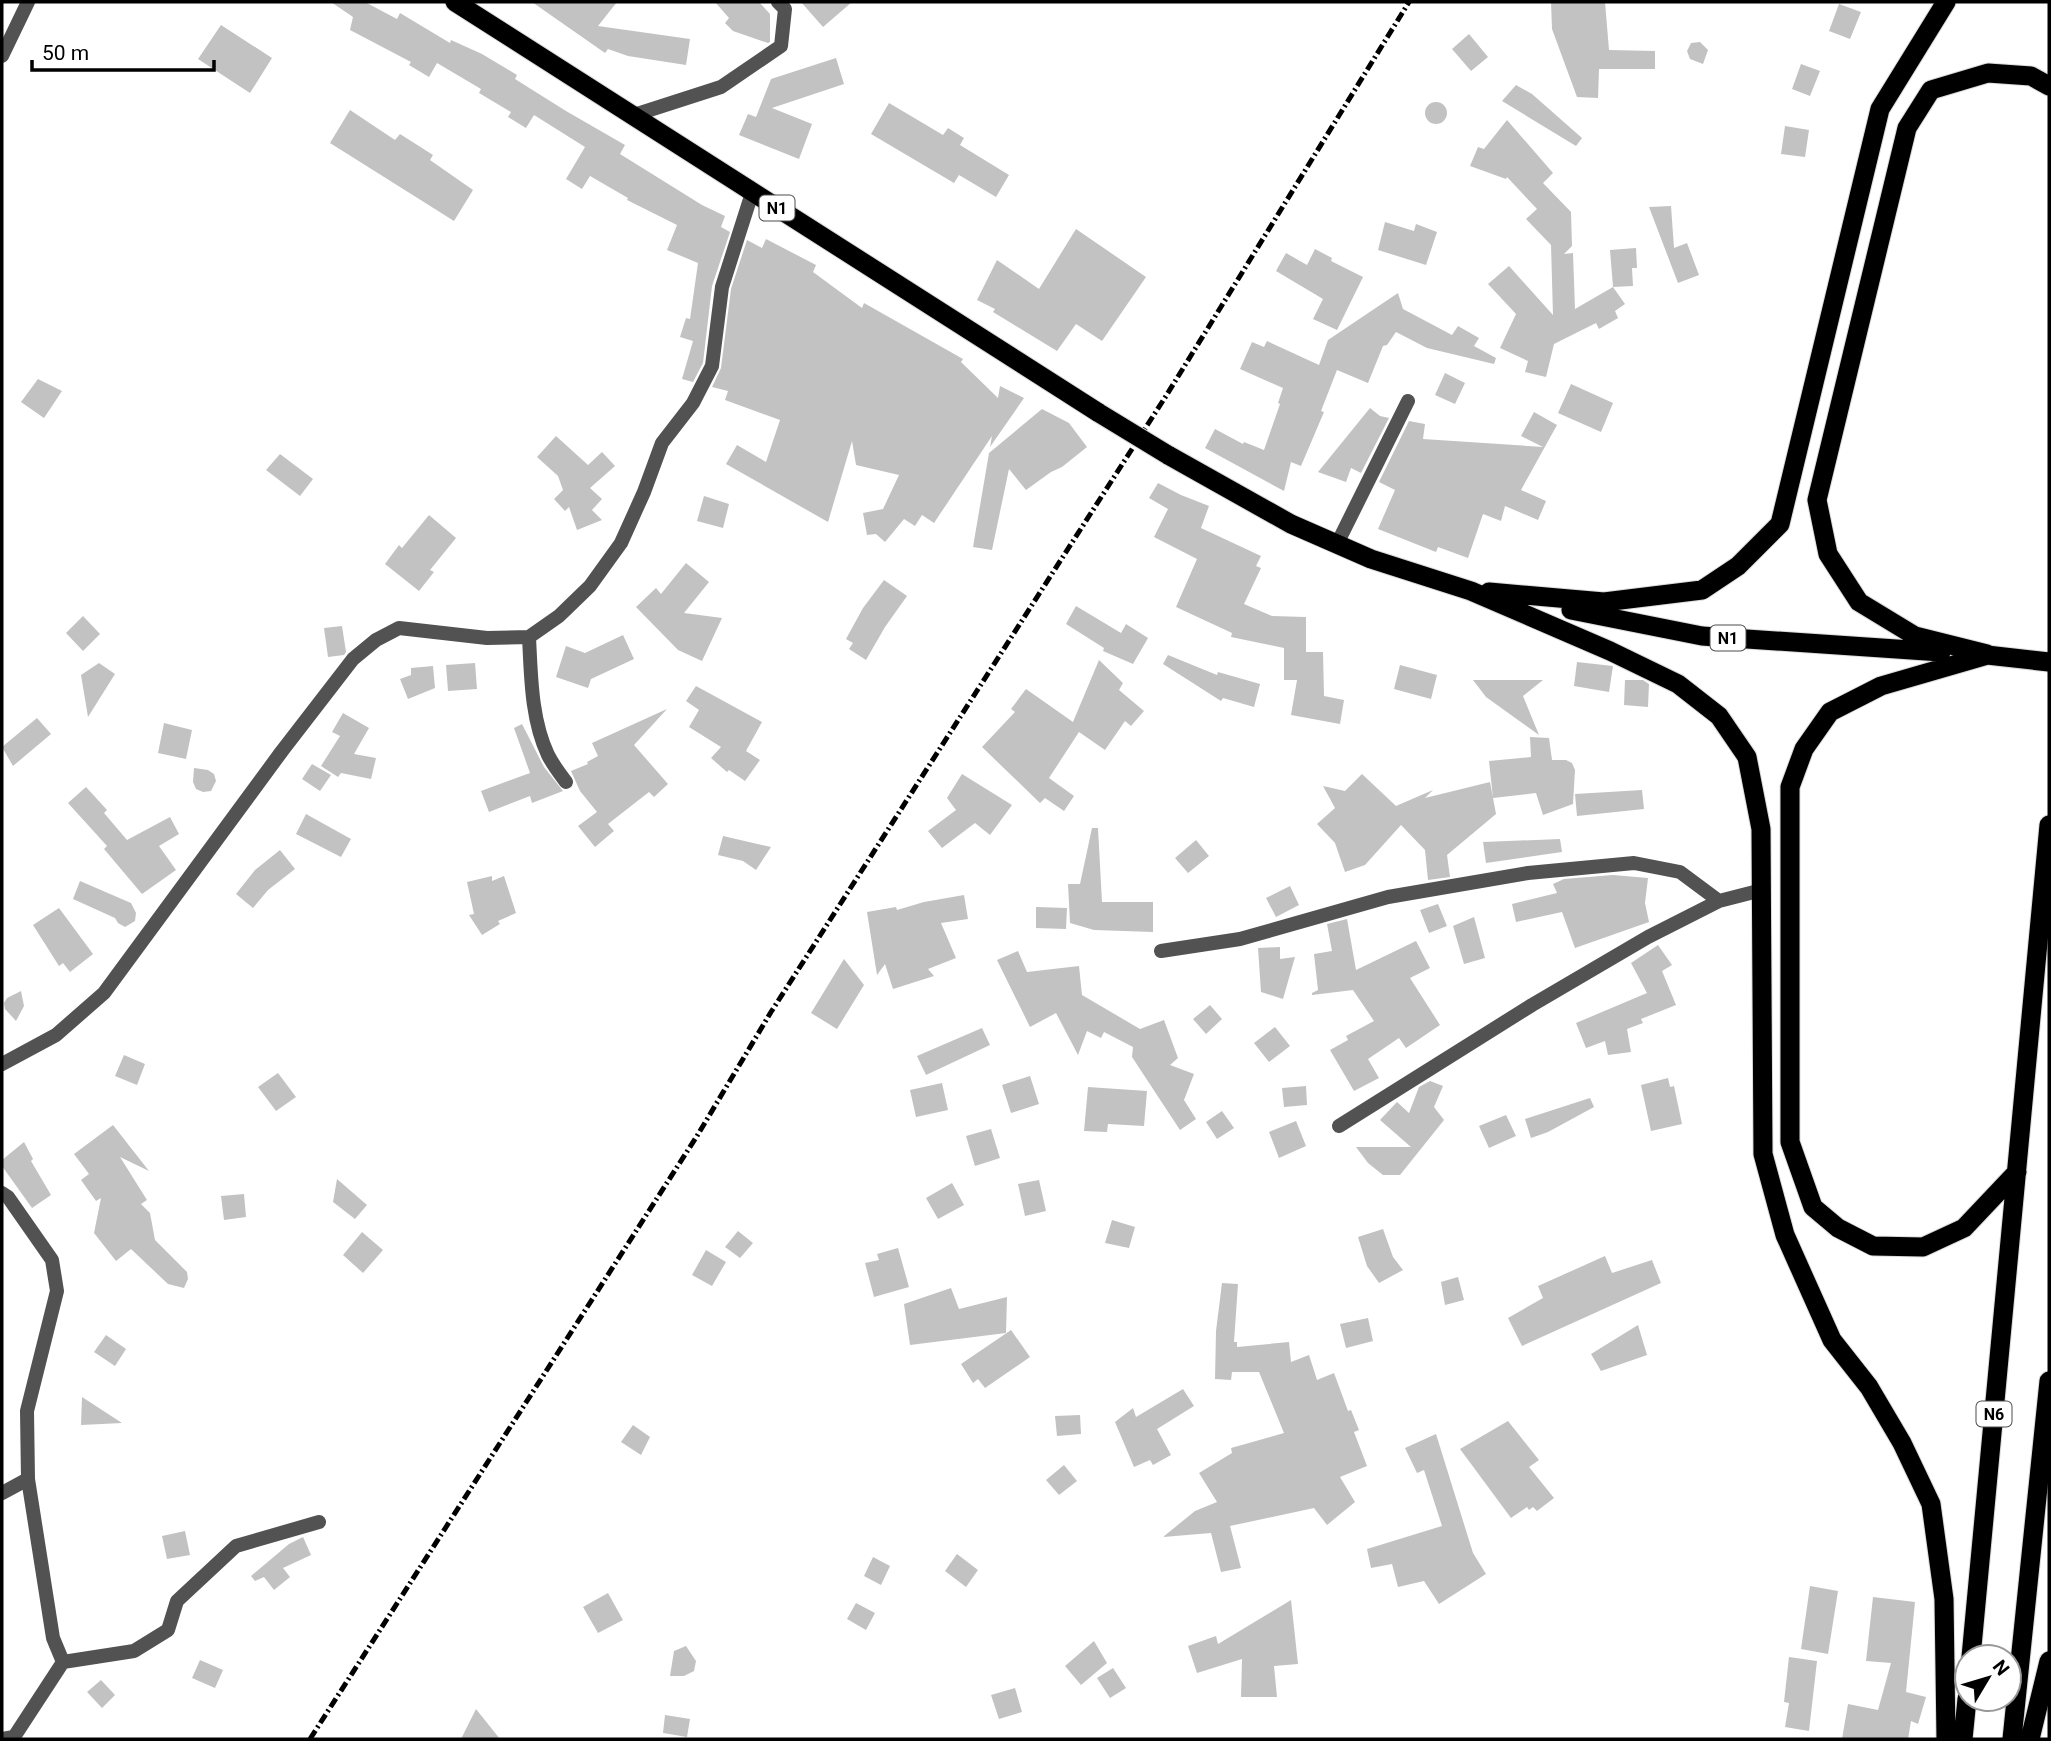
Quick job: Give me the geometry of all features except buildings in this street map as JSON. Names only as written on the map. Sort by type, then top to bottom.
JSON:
[{"type":"highway","name":"N1","points":[[455,2],[1168,455],[1291,524],[1371,559],[1471,591],[1702,636],[1988,655]]},
{"type":"highway","points":[[1471,591],[1604,602],[1702,590],[1738,566],[1780,524],[1880,109],[1946,2]]},
{"type":"highway","points":[[2049,86],[2031,76],[1987,73],[1931,90],[1907,128],[1817,500],[1828,554],[1859,602],[1915,636],[1988,655],[2049,662]]},
{"type":"highway","points":[[1471,591],[1610,651],[1678,684],[1719,716],[1747,757],[1761,829],[1763,1154],[1785,1235],[1832,1340],[1869,1387],[1902,1443],[1931,1504],[1944,1599],[1946,1739]]},
{"type":"highway","points":[[1988,655],[1881,685],[1830,712],[1804,749],[1790,788],[1790,1142],[1812,1207],[1838,1228],[1873,1246],[1923,1247],[1964,1228],[2017,1172]]},
{"type":"highway","name":"N6","points":[[1972,1643],[2049,825]]},
{"type":"highway","points":[[2012,1739],[2049,1381]]},
{"type":"highway","points":[[2030,1739],[2049,1661]]},
{"type":"highway","points":[[1964,1739],[1966,1713]]},
{"type":"street","points":[[2,56],[28,2]]},
{"type":"street","points":[[631,116],[721,87],[781,47],[785,9],[778,2]]},
{"type":"street","points":[[2,1064],[56,1035],[104,992],[196,865],[353,659],[376,640],[399,628],[487,638],[529,637],[559,615],[590,586],[621,543],[662,443],[693,403],[712,366],[722,287],[752,192]]},
{"type":"street","points":[[1337,544],[1408,401]]},
{"type":"street","points":[[529,637],[531,680],[538,724],[548,755],[566,782]]},
{"type":"street","points":[[1161,951],[1240,939],[1388,897],[1528,873],[1634,863],[1680,872],[1719,901]]},
{"type":"street","points":[[1339,1126],[1532,1005],[1648,937],[1719,901],[1762,890]]},
{"type":"street","points":[[2,1193],[8,1197],[52,1261],[57,1291],[26,1410],[27,1479],[53,1638],[63,1662]]},
{"type":"street","points":[[2,1493],[27,1479]]},
{"type":"street","points":[[2,1739],[14,1737],[63,1662],[134,1651],[168,1630],[177,1601],[236,1546],[319,1522]]},
{"type":"railway","points":[[310,1739],[697,1136],[771,1012],[1166,396],[1409,2]]}]
